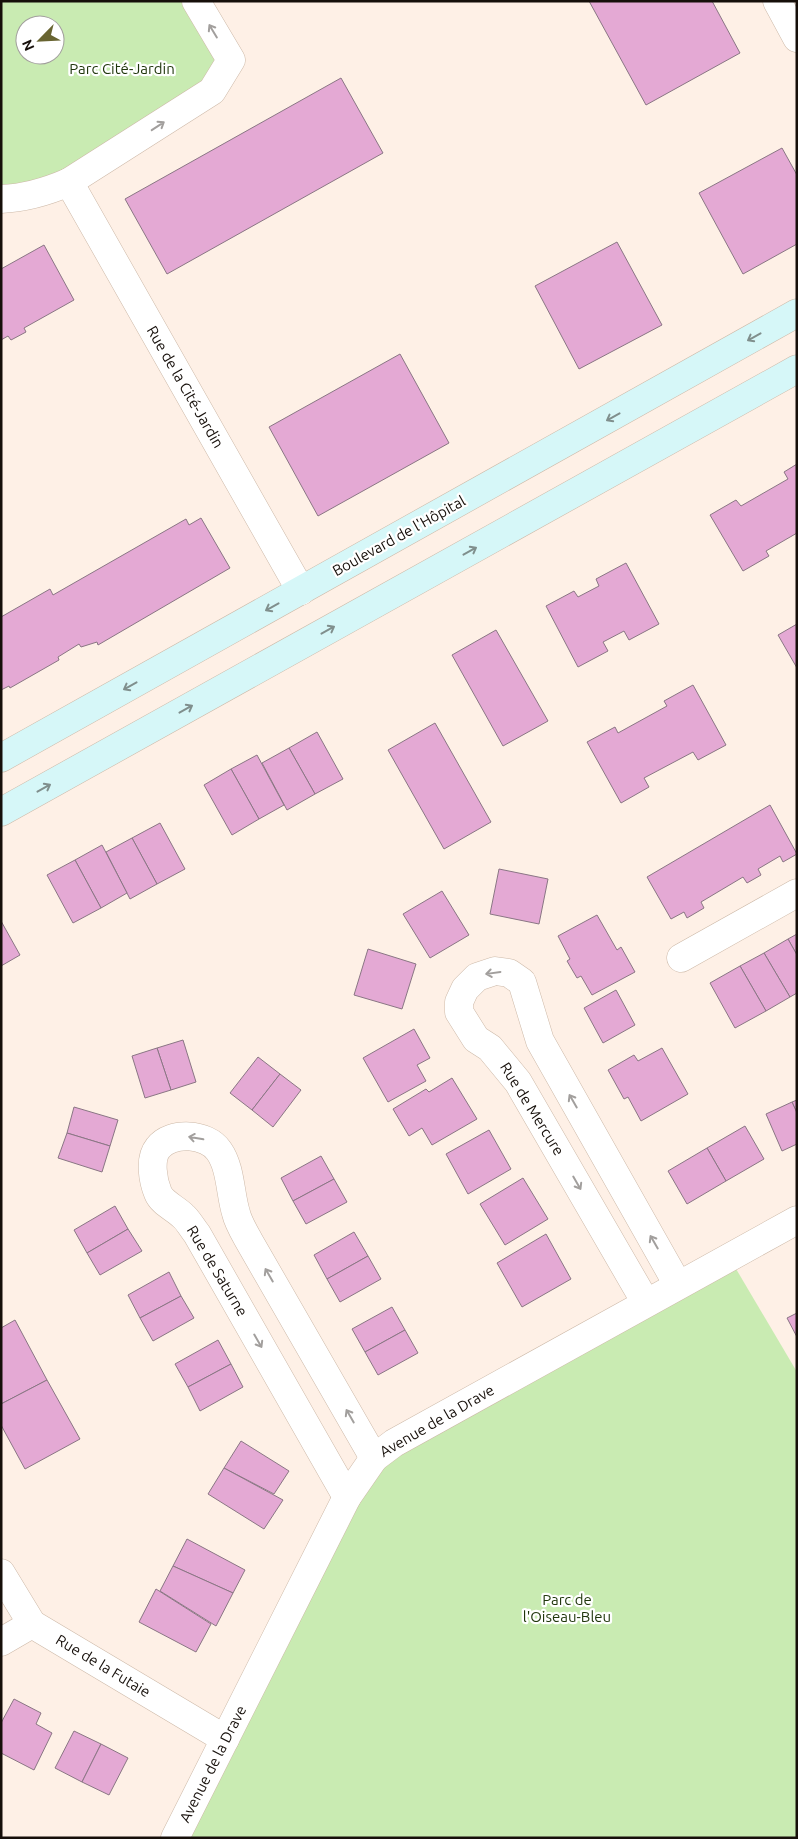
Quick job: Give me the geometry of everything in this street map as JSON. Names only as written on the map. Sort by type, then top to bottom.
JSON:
[{"type":"main road","name":"Boulevard de l'Hôpital","points":[[1,758],[797,312]]},
{"type":"main road","points":[[1,812],[797,369]]},
{"type":"street","points":[[1,199],[20,198],[45,193],[69,182],[212,91],[231,60],[196,1]]},
{"type":"street","points":[[777,1],[797,38]]},
{"type":"street","name":"Rue de la Cité-Jardin","points":[[69,182],[301,591]]},
{"type":"street","points":[[682,958],[797,893]]},
{"type":"street","name":"Rue de Mercure","points":[[646,1303],[518,1082],[506,1064],[490,1048],[476,1039],[465,1025],[459,1012],[460,1002],[465,989],[477,977],[495,971],[509,973],[522,982],[540,1041],[678,1285]]},
{"type":"street","name":"Rue de Saturne","points":[[347,1497],[197,1234],[184,1216],[158,1195],[153,1180],[153,1161],[157,1149],[171,1140],[190,1136],[206,1140],[219,1150],[226,1168],[236,1215],[374,1458]]},
{"type":"street","name":"Avenue de la Drave","points":[[176,1838],[347,1497],[374,1458],[394,1443],[797,1220]]},
{"type":"street","name":"Rue de la Futaie","points":[[5,1588],[32,1624],[225,1738]]},
{"type":"street","points":[[1,1642],[32,1624]]},
{"type":"green space","name":"Parc Cité-Jardin","points":[[1,1],[196,1],[231,60],[118,153],[1,199]]},
{"type":"green space","name":"Parc de l'Oiseau-Bleu","points":[[729,1257],[797,1372],[797,1838],[175,1838],[359,1476]]},
{"type":"building","points":[[589,1],[712,1],[740,53],[646,105]]},
{"type":"building","points":[[341,78],[383,153],[167,274],[125,199]]},
{"type":"building","points":[[782,148],[797,175],[797,244],[743,274],[699,193]]},
{"type":"building","points":[[617,242],[662,325],[579,369],[535,286]]},
{"type":"building","points":[[44,245],[74,300],[24,328],[26,332],[11,340],[8,336],[1,340],[1,269]]},
{"type":"building","points":[[400,354],[449,443],[318,516],[269,427]]},
{"type":"building","points":[[797,464],[797,533],[766,551],[769,556],[743,571],[710,515],[736,500],[741,506],[788,479],[784,472]]},
{"type":"building","points":[[201,518],[230,568],[98,645],[97,642],[81,647],[79,644],[58,657],[59,660],[10,688],[9,686],[1,690],[1,617],[50,589],[53,595],[186,519],[189,525]]},
{"type":"building","points":[[626,563],[659,624],[629,640],[624,631],[603,642],[608,651],[578,667],[546,606],[574,591],[578,597],[599,586],[596,579]]},
{"type":"building","points":[[797,624],[797,668],[778,635]]},
{"type":"building","points":[[496,630],[548,721],[503,746],[452,655]]},
{"type":"building","points":[[693,685],[726,745],[698,760],[693,752],[644,778],[649,787],[621,803],[587,742],[615,727],[618,733],[667,706],[664,701]]},
{"type":"building","points":[[435,723],[491,822],[444,849],[388,750]]},
{"type":"building","points":[[317,732],[343,779],[315,794],[289,748]]},
{"type":"building","points":[[289,748],[315,794],[287,810],[262,763]]},
{"type":"building","points":[[257,755],[284,805],[259,819],[231,769]]},
{"type":"building","points":[[231,769],[259,819],[232,835],[204,785]]},
{"type":"building","points":[[770,805],[797,854],[783,862],[780,856],[758,869],[761,875],[747,883],[743,877],[701,902],[704,908],[687,918],[684,912],[671,919],[647,877]]},
{"type":"building","points":[[160,823],[185,869],[157,884],[132,838]]},
{"type":"building","points":[[132,838],[157,884],[130,899],[106,852]]},
{"type":"building","points":[[102,845],[127,893],[101,908],[75,860]]},
{"type":"building","points":[[75,860],[101,908],[73,923],[47,875]]},
{"type":"building","points":[[499,869],[548,879],[539,924],[490,914]]},
{"type":"building","points":[[442,891],[469,935],[430,958],[403,914]]},
{"type":"building","points":[[597,915],[617,950],[621,947],[635,972],[592,995],[581,976],[577,978],[567,961],[570,959],[558,936]]},
{"type":"building","points":[[1,921],[20,955],[1,966]]},
{"type":"building","points":[[797,934],[797,955],[788,939]]},
{"type":"building","points":[[788,939],[797,955],[797,993],[790,997],[764,953]]},
{"type":"building","points":[[368,949],[416,964],[402,1009],[354,995]]},
{"type":"building","points":[[764,953],[790,997],[766,1011],[740,966]]},
{"type":"building","points":[[740,966],[766,1011],[735,1028],[710,983]]},
{"type":"building","points":[[616,990],[635,1025],[603,1043],[584,1008]]},
{"type":"building","points":[[414,1029],[430,1058],[417,1065],[426,1081],[388,1102],[363,1058]]},
{"type":"building","points":[[183,1040],[196,1082],[171,1090],[157,1048]]},
{"type":"building","points":[[157,1048],[171,1090],[145,1098],[132,1056]]},
{"type":"building","points":[[662,1048],[688,1094],[641,1121],[628,1097],[624,1099],[608,1070],[634,1055],[638,1061]]},
{"type":"building","points":[[258,1057],[280,1074],[252,1110],[230,1093]]},
{"type":"building","points":[[280,1074],[301,1090],[273,1127],[252,1110]]},
{"type":"building","points":[[452,1078],[477,1119],[432,1145],[422,1128],[409,1136],[393,1109],[426,1089],[429,1092]]},
{"type":"building","points":[[797,1100],[797,1113],[792,1102]]},
{"type":"building","points":[[792,1102],[797,1113],[797,1144],[782,1151],[766,1114]]},
{"type":"building","points":[[74,1107],[118,1120],[110,1146],[67,1133]]},
{"type":"building","points":[[745,1126],[764,1159],[726,1181],[707,1148]]},
{"type":"building","points":[[489,1130],[511,1169],[468,1194],[446,1154]]},
{"type":"building","points":[[67,1133],[110,1146],[102,1172],[58,1158]]},
{"type":"building","points":[[707,1148],[726,1181],[687,1204],[668,1171]]},
{"type":"building","points":[[321,1156],[334,1179],[293,1201],[281,1178]]},
{"type":"building","points":[[523,1178],[548,1219],[505,1245],[480,1204]]},
{"type":"building","points":[[334,1179],[347,1202],[306,1224],[293,1201]]},
{"type":"building","points":[[115,1206],[128,1229],[87,1253],[74,1230]]},
{"type":"building","points":[[128,1229],[142,1251],[100,1275],[87,1253]]},
{"type":"building","points":[[354,1232],[368,1256],[327,1279],[314,1255]]},
{"type":"building","points":[[546,1234],[571,1279],[522,1307],[497,1263]]},
{"type":"building","points":[[368,1256],[381,1279],[340,1302],[327,1279]]},
{"type":"building","points":[[169,1272],[181,1296],[140,1318],[128,1295]]},
{"type":"building","points":[[181,1296],[194,1318],[153,1341],[140,1318]]},
{"type":"building","points":[[392,1307],[405,1330],[365,1352],[352,1329]]},
{"type":"building","points":[[797,1313],[797,1337],[787,1318]]},
{"type":"building","points":[[15,1320],[47,1380],[1,1404],[1,1328]]},
{"type":"building","points":[[405,1330],[418,1353],[378,1375],[365,1352]]},
{"type":"building","points":[[218,1340],[231,1364],[188,1387],[175,1364]]},
{"type":"building","points":[[231,1364],[243,1387],[200,1411],[188,1387]]},
{"type":"building","points":[[47,1380],[80,1439],[25,1469],[1,1425],[1,1404]]},
{"type":"building","points":[[241,1441],[289,1471],[274,1494],[224,1468]]},
{"type":"building","points":[[224,1468],[283,1500],[264,1529],[208,1494]]},
{"type":"building","points":[[187,1539],[245,1570],[233,1593],[173,1566]]},
{"type":"building","points":[[173,1566],[233,1593],[216,1626],[160,1591]]},
{"type":"building","points":[[156,1589],[211,1624],[196,1652],[139,1622]]},
{"type":"building","points":[[14,1699],[41,1713],[36,1724],[52,1733],[34,1770],[1,1753],[1,1723]]},
{"type":"building","points":[[74,1731],[101,1744],[82,1782],[55,1768]]},
{"type":"building","points":[[101,1744],[128,1758],[109,1795],[82,1782]]}]
